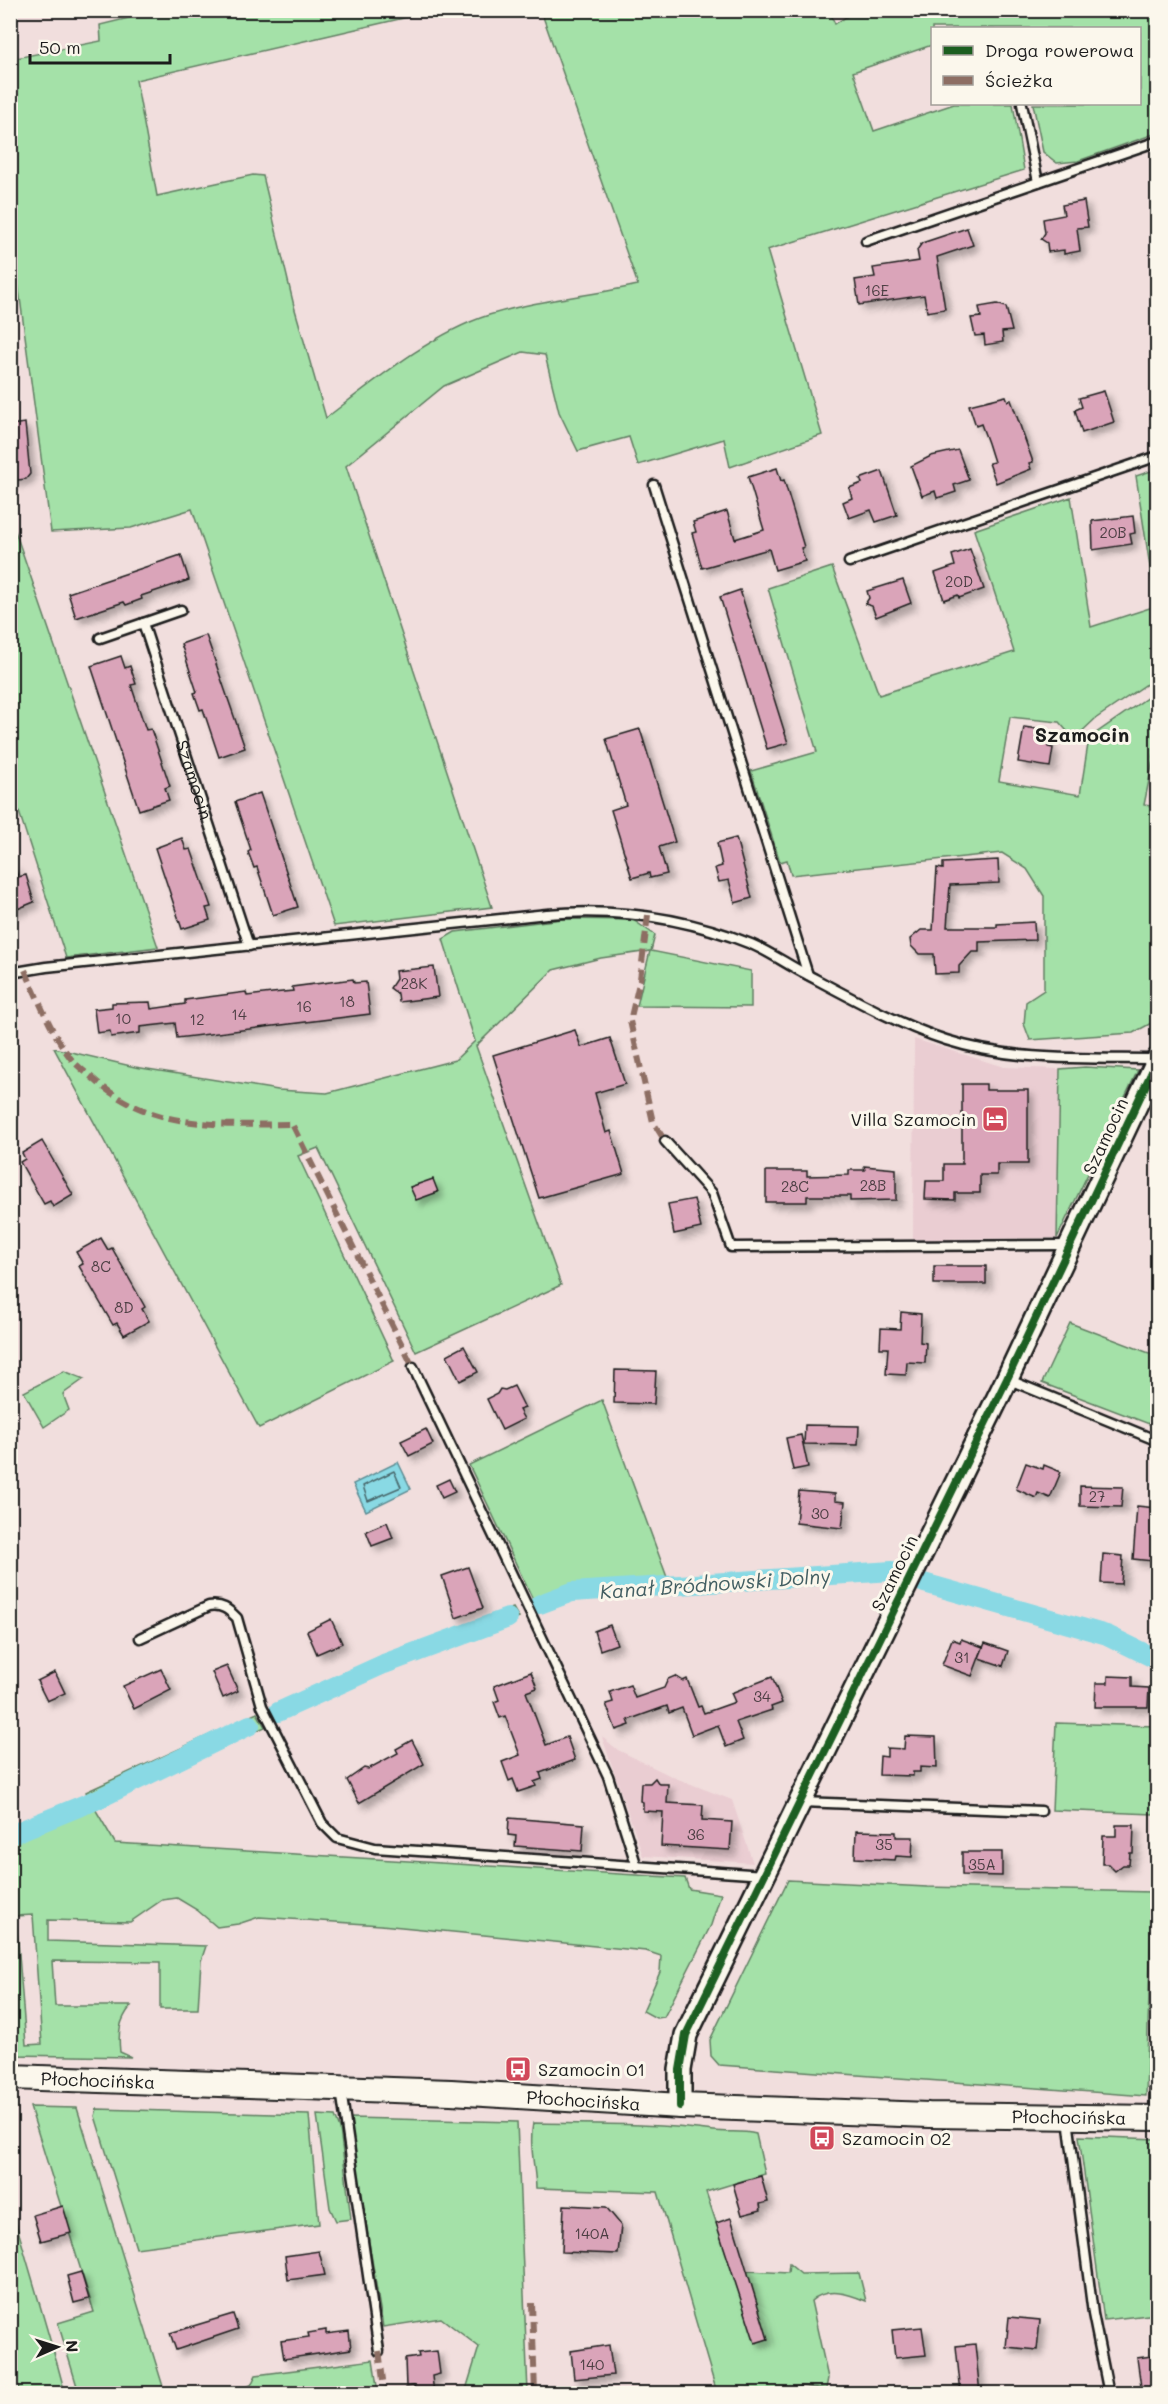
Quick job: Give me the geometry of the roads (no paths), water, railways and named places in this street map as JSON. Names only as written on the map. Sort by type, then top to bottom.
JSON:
[{"type":"main road","name":"Płochocińska","points":[[10,2077],[451,2092],[680,2106],[1068,2118],[1156,2118]]},
{"type":"street","name":"Szamocin","points":[[680,2106],[680,2070],[686,2035],[1007,1379],[1158,1059]]},
{"type":"lane","points":[[1022,105],[1038,182]]},
{"type":"lane","points":[[866,241],[1158,141]]},
{"type":"lane","points":[[849,562],[1158,456]]},
{"type":"lane","points":[[654,485],[808,975]]},
{"type":"lane","points":[[100,638],[181,610]]},
{"type":"lane","name":"Szamocin","points":[[143,623],[249,946]]},
{"type":"lane","points":[[10,973],[593,910],[633,913],[696,924],[752,945],[897,1019],[944,1039],[990,1053],[1055,1058],[1158,1059]]},
{"type":"lane","points":[[665,1140],[712,1193],[731,1247],[1069,1245]]},
{"type":"lane","points":[[413,1367],[608,1776],[637,1867]]},
{"type":"lane","points":[[1007,1379],[1158,1441]]},
{"type":"lane","points":[[140,1638],[209,1606],[218,1605],[229,1609],[237,1618],[262,1706],[322,1823],[337,1838],[375,1848],[765,1875]]},
{"type":"lane","points":[[800,1802],[1041,1811]]},
{"type":"lane","points":[[1156,2118],[1158,1999]]},
{"type":"lane","points":[[340,2089],[379,2351]]},
{"type":"lane","points":[[1068,2118],[1093,2314],[1109,2394]]},
{"type":"water","points":[[398,1462],[411,1489],[366,1511],[353,1484]]},
{"type":"waterway","name":"Kanał Bródnowski Dolny","points":[[540,1604],[572,1592],[892,1571]]},
{"type":"waterway","name":"Kanał Bródnowski Dolny","points":[[924,1583],[1107,1635],[1158,1660]]},
{"type":"waterway","name":"Kanał Bródnowski Dolny","points":[[278,1712],[384,1664],[508,1618]]},
{"type":"waterway","name":"Kanał Bródnowski Dolny","points":[[10,1835],[98,1799],[250,1725]]},
{"type":"place","name":"Villa Szamocin","points":[[995,1119]]},
{"type":"place","name":"Szamocin 01","points":[[518,2069]]},
{"type":"place","name":"Szamocin 02","points":[[822,2138]]},
{"type":"district","name":"Szamocin","points":[[1082,734]]}]
